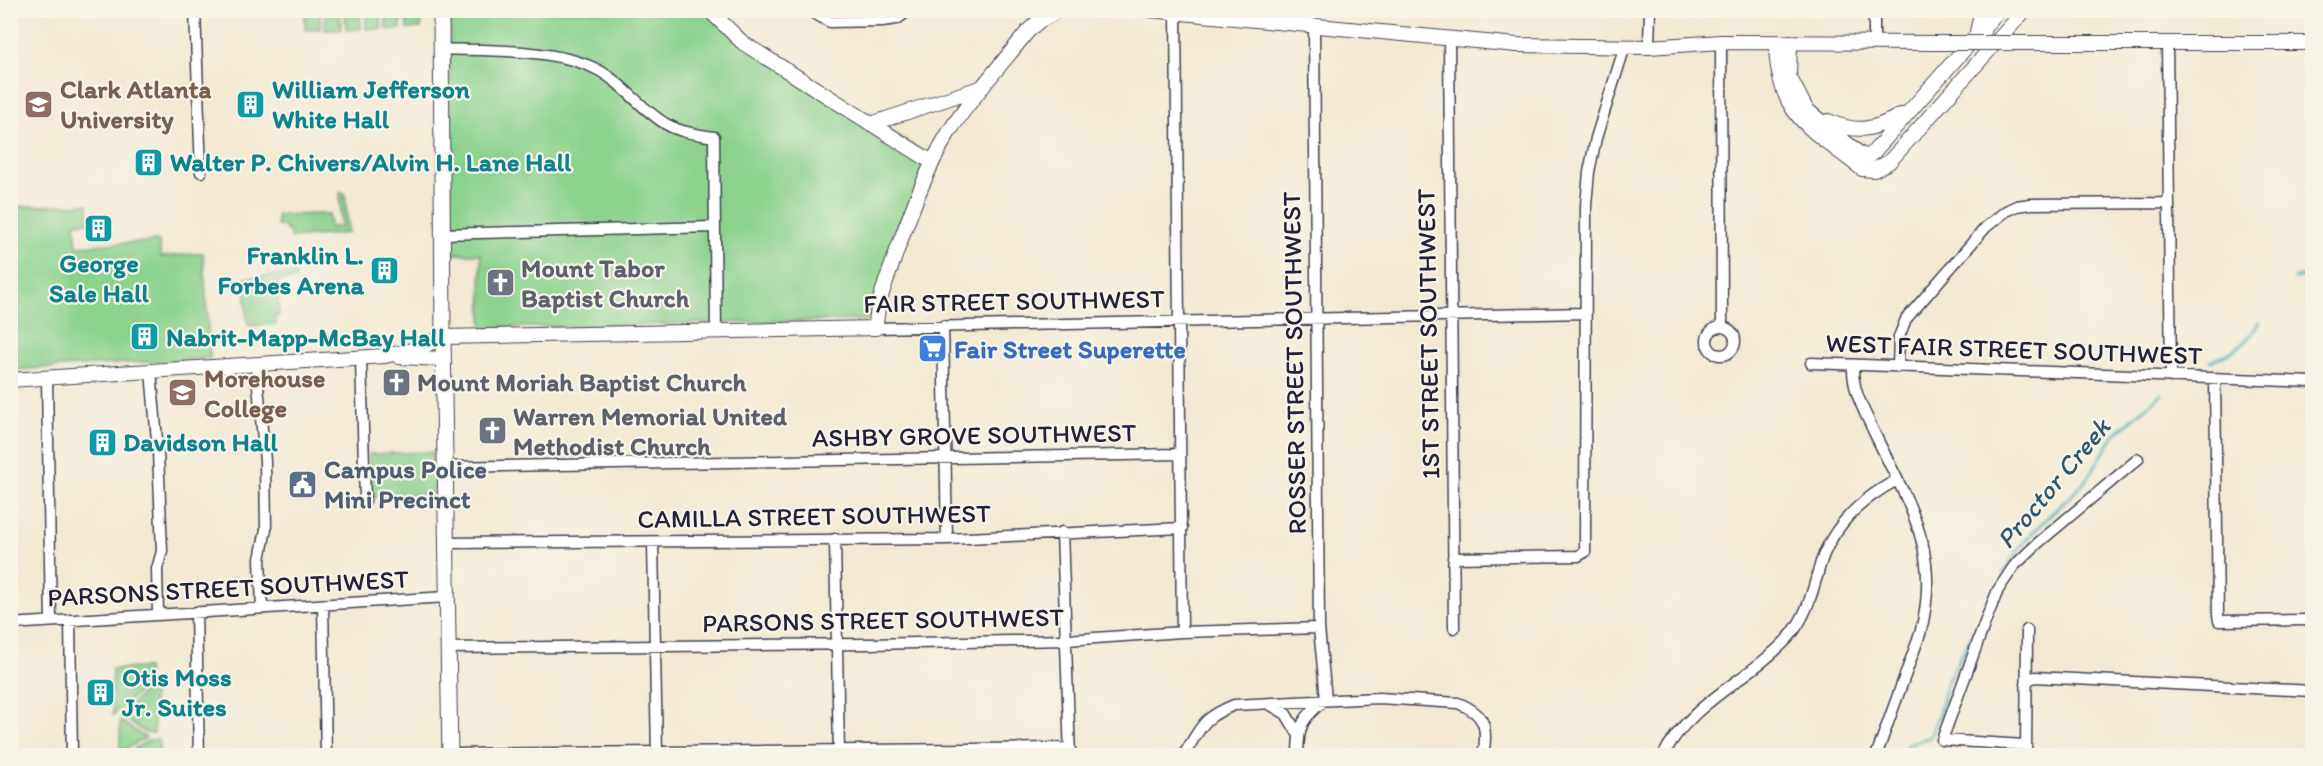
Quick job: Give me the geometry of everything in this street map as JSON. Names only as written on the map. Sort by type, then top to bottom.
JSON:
[{"type":"highway","points":[[1980,32],[1985,10]]},
{"type":"main road","points":[[441,10],[442,338],[450,755]]},
{"type":"street","points":[[195,10],[201,172]]},
{"type":"street","points":[[709,10],[743,43],[932,162]]},
{"type":"street","points":[[808,10],[830,22],[881,16],[897,19],[910,10]]},
{"type":"street","points":[[876,328],[879,304],[914,203],[932,162],[949,132],[1028,31],[1039,21],[1059,10]]},
{"type":"street","points":[[1150,10],[1292,17],[1314,26],[1517,45],[1649,47],[1721,42],[2313,43]]},
{"type":"street","points":[[1649,47],[1650,10]]},
{"type":"street","points":[[1874,10],[1874,42]]},
{"type":"street","points":[[1870,156],[1999,10]]},
{"type":"street","points":[[1783,42],[1776,64],[1787,100],[1798,118],[1862,169],[1874,170],[1889,162],[2025,10]]},
{"type":"street","points":[[1176,12],[1182,632]]},
{"type":"street","name":"ROSSER STREET SOUTHWEST","points":[[1314,26],[1319,628],[1326,699]]},
{"type":"street","name":"1ST STREET SOUTHWEST","points":[[1449,39],[1454,628]]},
{"type":"street","points":[[1721,42],[1722,327]]},
{"type":"street","points":[[1783,42],[1789,76],[1806,109],[1861,155],[1870,156]]},
{"type":"street","points":[[2167,42],[2171,377]]},
{"type":"street","points":[[1453,558],[1578,556],[1585,552],[1587,533],[1586,205],[1589,172],[1596,138],[1625,46]]},
{"type":"street","points":[[440,49],[548,55],[577,61],[612,79],[667,125],[688,133],[714,137],[716,332]]},
{"type":"street","points":[[871,124],[983,87]]},
{"type":"street","points":[[1814,116],[1844,128],[1866,129],[1881,126],[1910,110]]},
{"type":"street","points":[[1870,156],[1874,170]]},
{"type":"street","points":[[1898,367],[1899,337],[1906,319],[1986,227],[2006,211],[2030,204],[2169,203]]},
{"type":"street","points":[[442,234],[714,227]]},
{"type":"street","name":"FAIR STREET SOUTHWEST","points":[[442,338],[1586,313]]},
{"type":"street","points":[[944,326],[947,539]]},
{"type":"street","points":[[385,356],[420,348],[442,338]]},
{"type":"street","points":[[10,380],[385,356],[443,359]]},
{"type":"street","points":[[361,358],[365,501]]},
{"type":"street","name":"WEST FAIR STREET SOUTHWEST","points":[[1810,363],[2313,382]]},
{"type":"street","points":[[256,364],[265,461],[266,529],[260,559],[262,608]]},
{"type":"street","points":[[1853,365],[1855,392],[1917,524],[1923,542],[1929,583],[1920,634],[1876,756]]},
{"type":"street","points":[[151,371],[158,452],[162,551],[157,569],[158,615]]},
{"type":"street","points":[[47,378],[51,621]]},
{"type":"street","points":[[2215,379],[2218,615],[2220,621],[2313,620]]},
{"type":"street","name":"ASHBY GROVE SOUTHWEST","points":[[445,467],[1180,454]]},
{"type":"street","points":[[2027,630],[2026,750],[1942,740],[1998,590],[2014,566],[2138,459]]},
{"type":"street","points":[[1663,756],[1676,735],[1698,712],[1766,660],[1790,636],[1808,608],[1822,559],[1838,529],[1864,500],[1897,480]]},
{"type":"street","name":"CAMILLA STREET SOUTHWEST","points":[[446,543],[947,539],[1182,528]]},
{"type":"street","points":[[450,755],[1070,752],[1062,532]]},
{"type":"street","points":[[835,539],[839,753]]},
{"type":"street","points":[[653,542],[657,754]]},
{"type":"street","name":"PARSONS STREET SOUTHWEST","points":[[10,624],[447,597]]},
{"type":"street","points":[[322,605],[326,756]]},
{"type":"street","points":[[196,612],[199,756]]},
{"type":"street","points":[[70,620],[72,756]]},
{"type":"street","name":"PARSONS STREET SOUTHWEST","points":[[448,648],[837,645],[1066,640],[1182,632],[1319,628]]},
{"type":"street","points":[[2026,684],[2035,677],[2313,691]]},
{"type":"street","points":[[1184,756],[1199,727],[1214,713],[1234,705],[1378,698],[1458,703],[1470,708],[1484,724],[1486,735],[1483,756]]},
{"type":"street","points":[[1298,756],[1298,734],[1302,722],[1326,699]]},
{"type":"street","points":[[1266,702],[1286,714],[1298,734]]},
{"type":"green space","points":[[305,11],[320,11],[320,29],[305,30]]},
{"type":"green space","points":[[325,11],[340,11],[341,30],[325,30]]},
{"type":"green space","points":[[345,11],[360,11],[361,29],[346,30]]},
{"type":"green space","points":[[366,11],[381,11],[381,29],[366,29]]},
{"type":"green space","points":[[386,11],[401,11],[401,29],[386,29]]},
{"type":"green space","points":[[406,11],[421,11],[421,28],[407,29]]},
{"type":"green space","points":[[450,11],[714,11],[765,52],[930,156],[869,320],[482,328],[481,254],[450,254]]},
{"type":"green space","points":[[340,192],[345,193],[348,233],[290,238],[290,232],[284,226],[277,226],[277,215],[329,214],[330,227],[341,227]]},
{"type":"green space","points":[[88,204],[88,222],[75,223],[77,246],[159,241],[161,257],[203,253],[210,358],[11,370],[11,207]]},
{"type":"green space","points":[[296,274],[296,279],[277,281],[279,315],[276,315],[276,324],[248,326],[244,278]]},
{"type":"green space","points":[[432,452],[434,494],[371,497],[369,454]]},
{"type":"green space","points":[[147,668],[147,684],[113,715],[112,669]]},
{"type":"green space","points":[[149,686],[153,689],[154,733],[146,733],[123,718],[123,713]]},
{"type":"green space","points":[[120,721],[146,738],[120,752]]},
{"type":"green space","points":[[159,739],[159,755],[135,755],[135,748],[150,740]]},
{"type":"waterway","name":"Proctor Creek","points":[[2295,279],[2312,272]]},
{"type":"waterway","name":"Proctor Creek","points":[[2211,361],[2239,346],[2250,336],[2259,322]]},
{"type":"waterway","name":"Proctor Creek","points":[[2003,573],[2018,550],[2036,529],[2086,481],[2115,434],[2162,394]]},
{"type":"waterway","name":"Proctor Creek","points":[[1900,756],[1908,744],[1930,737],[1940,711],[1946,684],[1981,619]]},
{"type":"place","name":"Clark Atlanta University","points":[[39,104]]},
{"type":"place","name":"William Jefferson White Hall","points":[[251,104]]},
{"type":"place","name":"Walter P. Chivers/Alvin H. Lane Hall","points":[[149,162]]},
{"type":"place","name":"George Sale Hall","points":[[99,229]]},
{"type":"place","name":"Franklin L. Forbes Arena","points":[[385,270]]},
{"type":"place","name":"Mount Tabor Baptist Church","points":[[500,283]]},
{"type":"place","name":"Nabrit-Mapp-McBay Hall","points":[[145,337]]},
{"type":"place","name":"Fair Street Superette","points":[[933,349]]},
{"type":"place","name":"Mount Moriah Baptist Church","points":[[396,382]]},
{"type":"place","name":"Morehouse College","points":[[183,393]]},
{"type":"place","name":"Warren Memorial United Methodist Church","points":[[492,431]]},
{"type":"place","name":"Davidson Hall","points":[[102,442]]},
{"type":"place","name":"Campus Police Mini Precinct","points":[[303,484]]},
{"type":"place","name":"Otis Moss Jr. Suites","points":[[101,692]]}]
